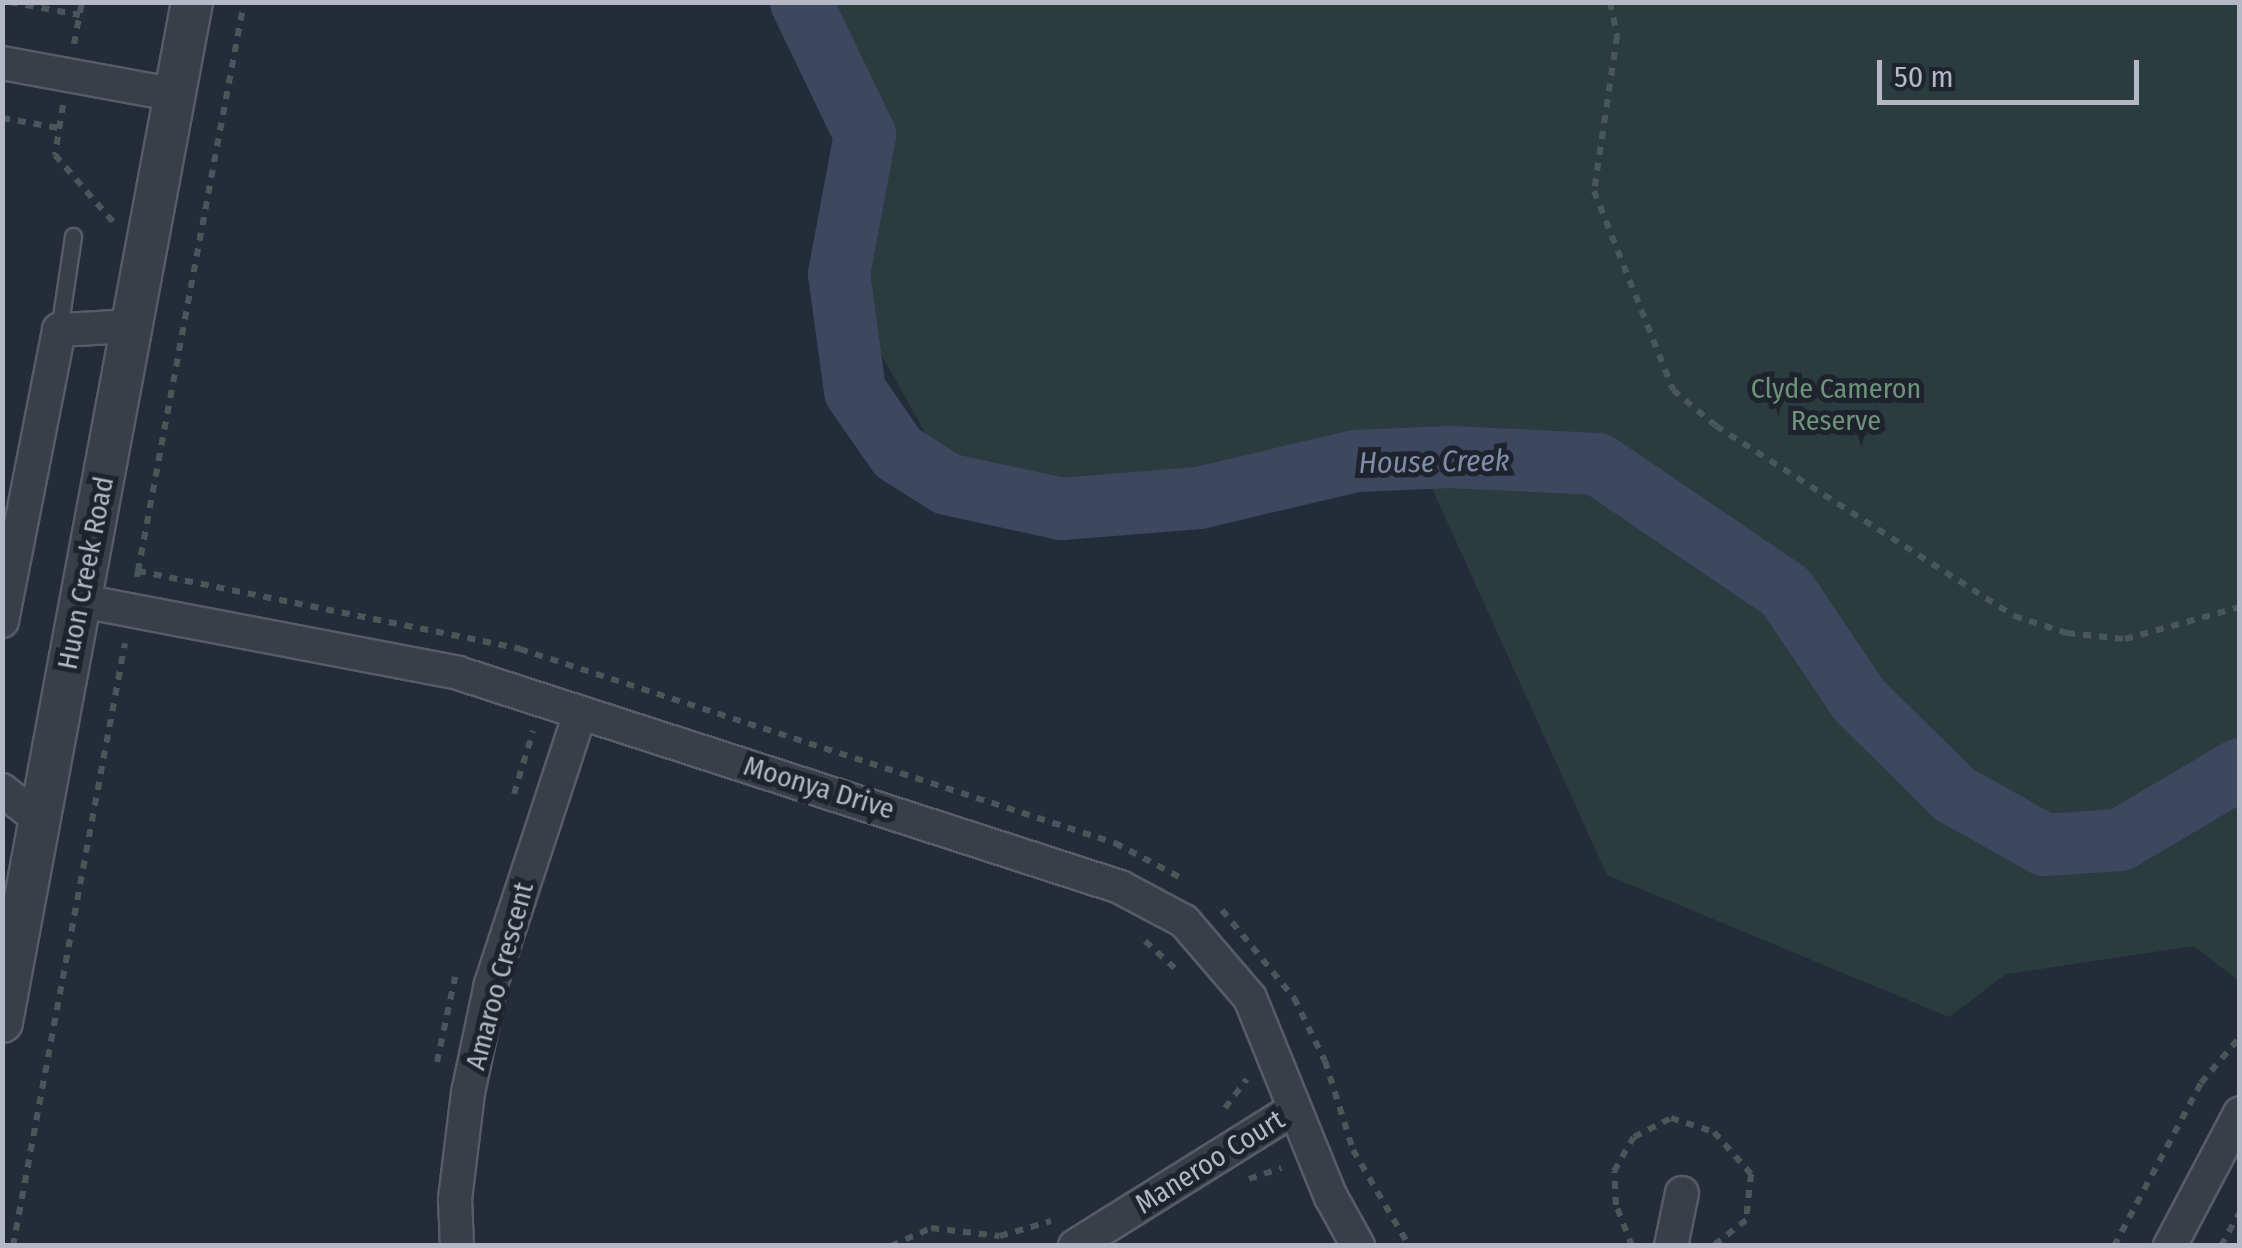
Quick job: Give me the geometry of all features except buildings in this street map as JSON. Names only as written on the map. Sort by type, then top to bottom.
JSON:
[{"type":"street","name":"Huon Creek Road","points":[[2,1022],[16,882],[39,820],[176,95],[189,5]]},
{"type":"street","points":[[2,63],[176,95]]},
{"type":"street","points":[[2,621],[59,330],[132,326]]},
{"type":"street","name":"Moonya Drive","points":[[82,601],[458,673],[576,727],[1062,864],[1184,921],[1250,998],[1282,1062],[1281,1118],[1358,1246]]},
{"type":"street","name":"Amaroo Crescent","points":[[458,1246],[461,1146],[491,984],[576,727]]},
{"type":"street","points":[[2,790],[39,820]]},
{"type":"street","points":[[2168,1244],[2240,1113]]},
{"type":"street","name":"Maneroo Court","points":[[1074,1246],[1281,1118]]},
{"type":"street","points":[[1672,1246],[1682,1193]]},
{"type":"lane","points":[[59,330],[73,236]]},
{"type":"path","points":[[10,2],[80,15]]},
{"type":"path","points":[[82,2],[55,155],[108,222],[199,242]]},
{"type":"path","points":[[138,571],[244,2]]},
{"type":"path","points":[[1610,2],[1618,36],[1594,191],[1672,390],[1716,426],[2014,616],[2067,633],[2125,639],[2240,606]]},
{"type":"path","points":[[2,118],[59,128]]},
{"type":"path","points":[[13,1246],[124,642],[144,646]]},
{"type":"path","points":[[518,726],[534,731],[576,727]]},
{"type":"path","points":[[510,806],[534,731]]},
{"type":"path","points":[[1136,935],[1194,986]]},
{"type":"path","points":[[436,1068],[462,956]]},
{"type":"path","points":[[2114,1246],[2201,1083],[2240,1037]]},
{"type":"path","points":[[1209,1119],[1240,1095],[1249,1072],[1281,1118],[1287,1182]]},
{"type":"path","points":[[2222,1246],[2240,1212]]},
{"type":"path","points":[[891,1246],[931,1228],[983,1237],[1022,1233],[1062,1214]]},
{"type":"green space","name":"Clyde Cameron Reserve","points":[[796,3],[2239,3],[2239,981],[2194,946],[2006,974],[1949,1017],[1607,875],[1427,477],[1259,467],[1131,489],[986,486],[943,465],[856,309],[845,132]]},
{"type":"waterway","name":"House Creek","points":[[801,2],[865,135],[839,274],[855,391],[898,453],[947,484],[1062,509],[1199,498],[1356,461],[1450,457],[1598,464],[1786,592],[1859,700],[1954,794],[2045,845],[2120,840],[2240,769]]}]
